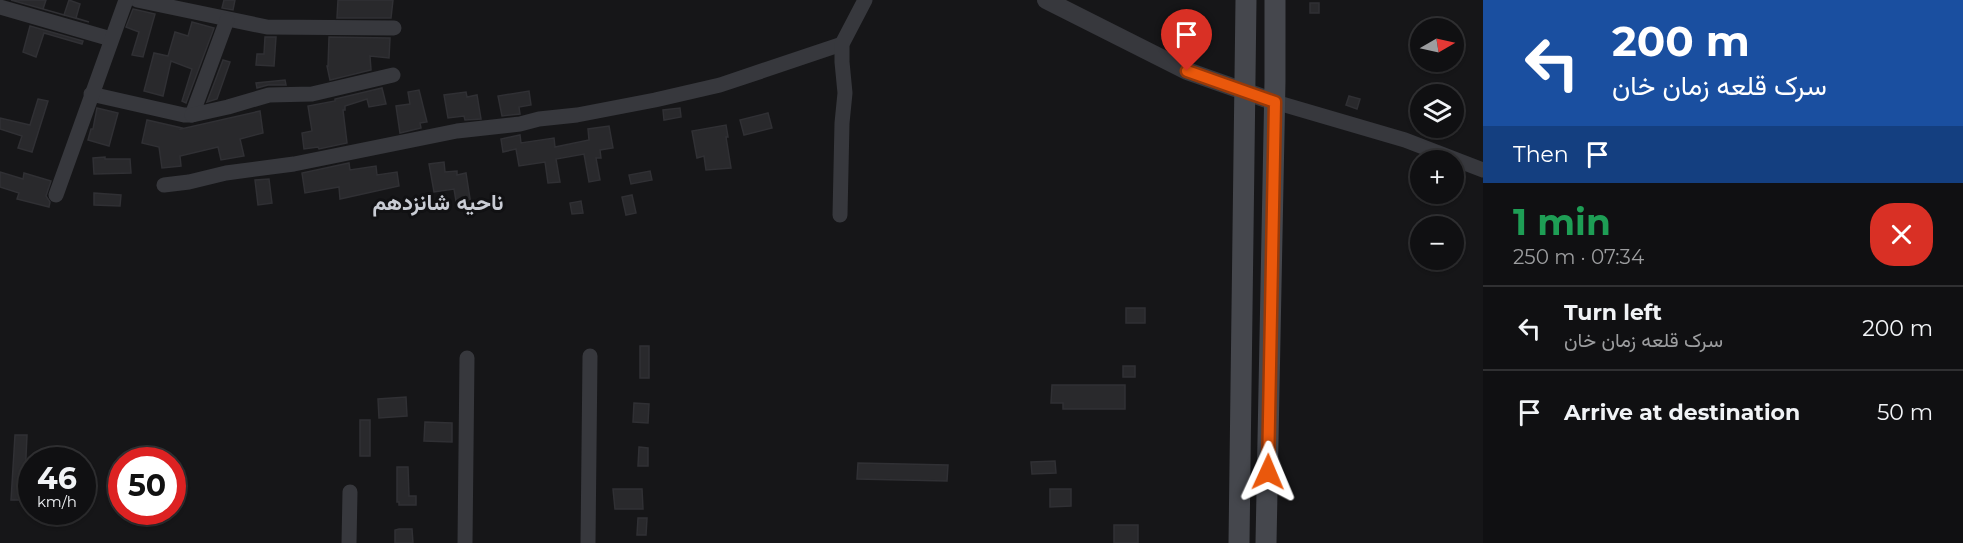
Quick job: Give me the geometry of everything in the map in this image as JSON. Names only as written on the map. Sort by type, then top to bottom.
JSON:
[{"type":"main road","points":[[1239,543],[1246,0]]},
{"type":"main road","points":[[1266,543],[1275,0]]},
{"type":"street","points":[[56,195],[126,0]]},
{"type":"street","points":[[137,0],[267,27],[394,28]]},
{"type":"street","points":[[840,215],[845,93],[842,44],[865,0]]},
{"type":"street","points":[[1046,0],[1187,71],[1275,102],[1405,140],[1483,170]]},
{"type":"street","points":[[0,7],[111,39]]},
{"type":"street","points":[[192,115],[227,20]]},
{"type":"street","points":[[164,185],[189,182],[226,173],[294,164],[457,132],[577,115],[655,100],[720,84],[842,44]]},
{"type":"street","points":[[91,94],[192,115],[269,95],[312,94],[393,75]]},
{"type":"street","points":[[588,543],[590,356]]},
{"type":"street","points":[[465,543],[467,358]]},
{"type":"street","points":[[349,543],[350,492]]},
{"type":"building","points":[[11,0],[46,0],[43,9],[50,11]]},
{"type":"building","points":[[69,0],[80,4],[76,18],[89,22],[64,15]]},
{"type":"building","points":[[224,0],[235,0],[233,10],[222,8]]},
{"type":"building","points":[[338,0],[393,0],[391,18],[337,18]]},
{"type":"building","points":[[1310,3],[1319,3],[1319,13],[1310,13]]},
{"type":"building","points":[[133,9],[155,14],[143,57],[132,55],[139,32],[126,27]]},
{"type":"building","points":[[192,22],[214,28],[186,103],[182,101],[192,69],[171,61],[163,96],[144,91],[154,53],[168,56],[175,32],[188,36]]},
{"type":"building","points":[[30,26],[83,41],[82,44],[44,33],[36,57],[23,52]]},
{"type":"building","points":[[265,37],[276,37],[274,66],[256,65],[257,54],[264,54]]},
{"type":"building","points":[[329,37],[390,38],[389,58],[370,56],[371,70],[330,80],[327,66]]},
{"type":"building","points":[[223,60],[230,62],[217,99],[207,102]]},
{"type":"building","points":[[285,80],[286,85],[268,85],[257,88],[256,83]]},
{"type":"building","points":[[382,88],[386,104],[369,107],[367,99],[345,106],[343,110],[347,143],[319,149],[318,147],[304,149],[302,133],[312,131],[308,106]]},
{"type":"building","points":[[419,90],[427,122],[420,123],[421,128],[400,133],[396,106],[410,104],[408,92]]},
{"type":"building","points":[[529,91],[531,105],[519,107],[520,114],[502,116],[498,96]]},
{"type":"building","points":[[466,92],[467,97],[477,95],[481,119],[465,120],[464,116],[448,118],[444,95]]},
{"type":"building","points":[[1349,96],[1360,99],[1357,109],[1346,105]]},
{"type":"building","points":[[38,99],[48,101],[32,152],[18,148],[22,136],[0,129],[0,118],[30,125]]},
{"type":"building","points":[[97,108],[118,113],[109,146],[88,140],[91,129],[93,129]]},
{"type":"building","points":[[680,108],[681,117],[664,120],[663,110]]},
{"type":"building","points":[[260,111],[263,133],[240,139],[244,156],[221,160],[218,147],[180,156],[181,166],[162,168],[159,147],[142,143],[147,120],[181,129]]},
{"type":"building","points":[[768,113],[772,128],[744,135],[740,120]]},
{"type":"building","points":[[726,125],[731,168],[706,170],[704,156],[697,158],[692,131]]},
{"type":"building","points":[[609,126],[613,148],[600,150],[601,158],[596,158],[600,180],[589,182],[584,154],[556,159],[560,182],[548,183],[545,162],[519,166],[516,149],[503,152],[501,139],[520,135],[521,143],[554,138],[555,147],[589,140],[588,129]]},
{"type":"building","points":[[105,157],[105,159],[130,159],[131,173],[94,174],[93,158]]},
{"type":"building","points":[[444,162],[445,172],[457,171],[457,175],[466,173],[471,205],[457,207],[454,189],[434,192],[429,164]]},
{"type":"building","points":[[349,163],[350,170],[376,166],[377,175],[397,172],[399,186],[340,199],[339,187],[305,193],[302,173]]},
{"type":"building","points":[[650,171],[652,180],[631,184],[629,175]]},
{"type":"building","points":[[0,172],[23,179],[24,173],[51,181],[46,196],[50,202],[49,207],[17,199],[19,193],[0,187]]},
{"type":"building","points":[[269,179],[272,203],[258,205],[255,180]]},
{"type":"building","points":[[94,193],[121,195],[120,206],[94,205]]},
{"type":"building","points":[[632,195],[636,213],[626,215],[622,197]]},
{"type":"building","points":[[581,201],[583,213],[572,214],[570,203]]},
{"type":"building","points":[[1126,308],[1145,308],[1145,323],[1126,323]]},
{"type":"building","points":[[640,346],[649,346],[649,378],[640,378]]},
{"type":"building","points":[[1123,366],[1135,366],[1135,377],[1123,377]]},
{"type":"building","points":[[1052,385],[1125,385],[1125,409],[1063,409],[1063,403],[1051,403]]},
{"type":"building","points":[[406,397],[407,416],[379,418],[378,399]]},
{"type":"building","points":[[634,403],[649,404],[648,423],[633,422]]},
{"type":"building","points":[[360,420],[370,420],[370,456],[360,456]]},
{"type":"building","points":[[425,422],[452,423],[452,442],[424,441]]},
{"type":"building","points":[[15,435],[27,435],[26,447],[18,447],[18,500],[11,500]]},
{"type":"building","points":[[639,447],[648,448],[648,466],[638,466]]},
{"type":"building","points":[[1055,461],[1056,473],[1032,474],[1031,462]]},
{"type":"building","points":[[858,463],[948,465],[947,481],[857,479]]},
{"type":"building","points":[[397,467],[408,467],[409,496],[416,496],[416,505],[399,505],[397,502]]},
{"type":"building","points":[[613,489],[642,489],[643,509],[615,509]]},
{"type":"building","points":[[1050,489],[1071,489],[1071,506],[1050,507]]},
{"type":"building","points":[[638,518],[647,518],[646,535],[637,535]]},
{"type":"building","points":[[1114,525],[1138,525],[1138,543],[1114,543]]},
{"type":"building","points":[[412,529],[413,543],[395,543],[395,530]]},
{"type":"district","name":"ناحیه شانزدهم","points":[[438,202]]},
{"type":"route","points":[[1187,71],[1275,102],[1268,472]]}]
